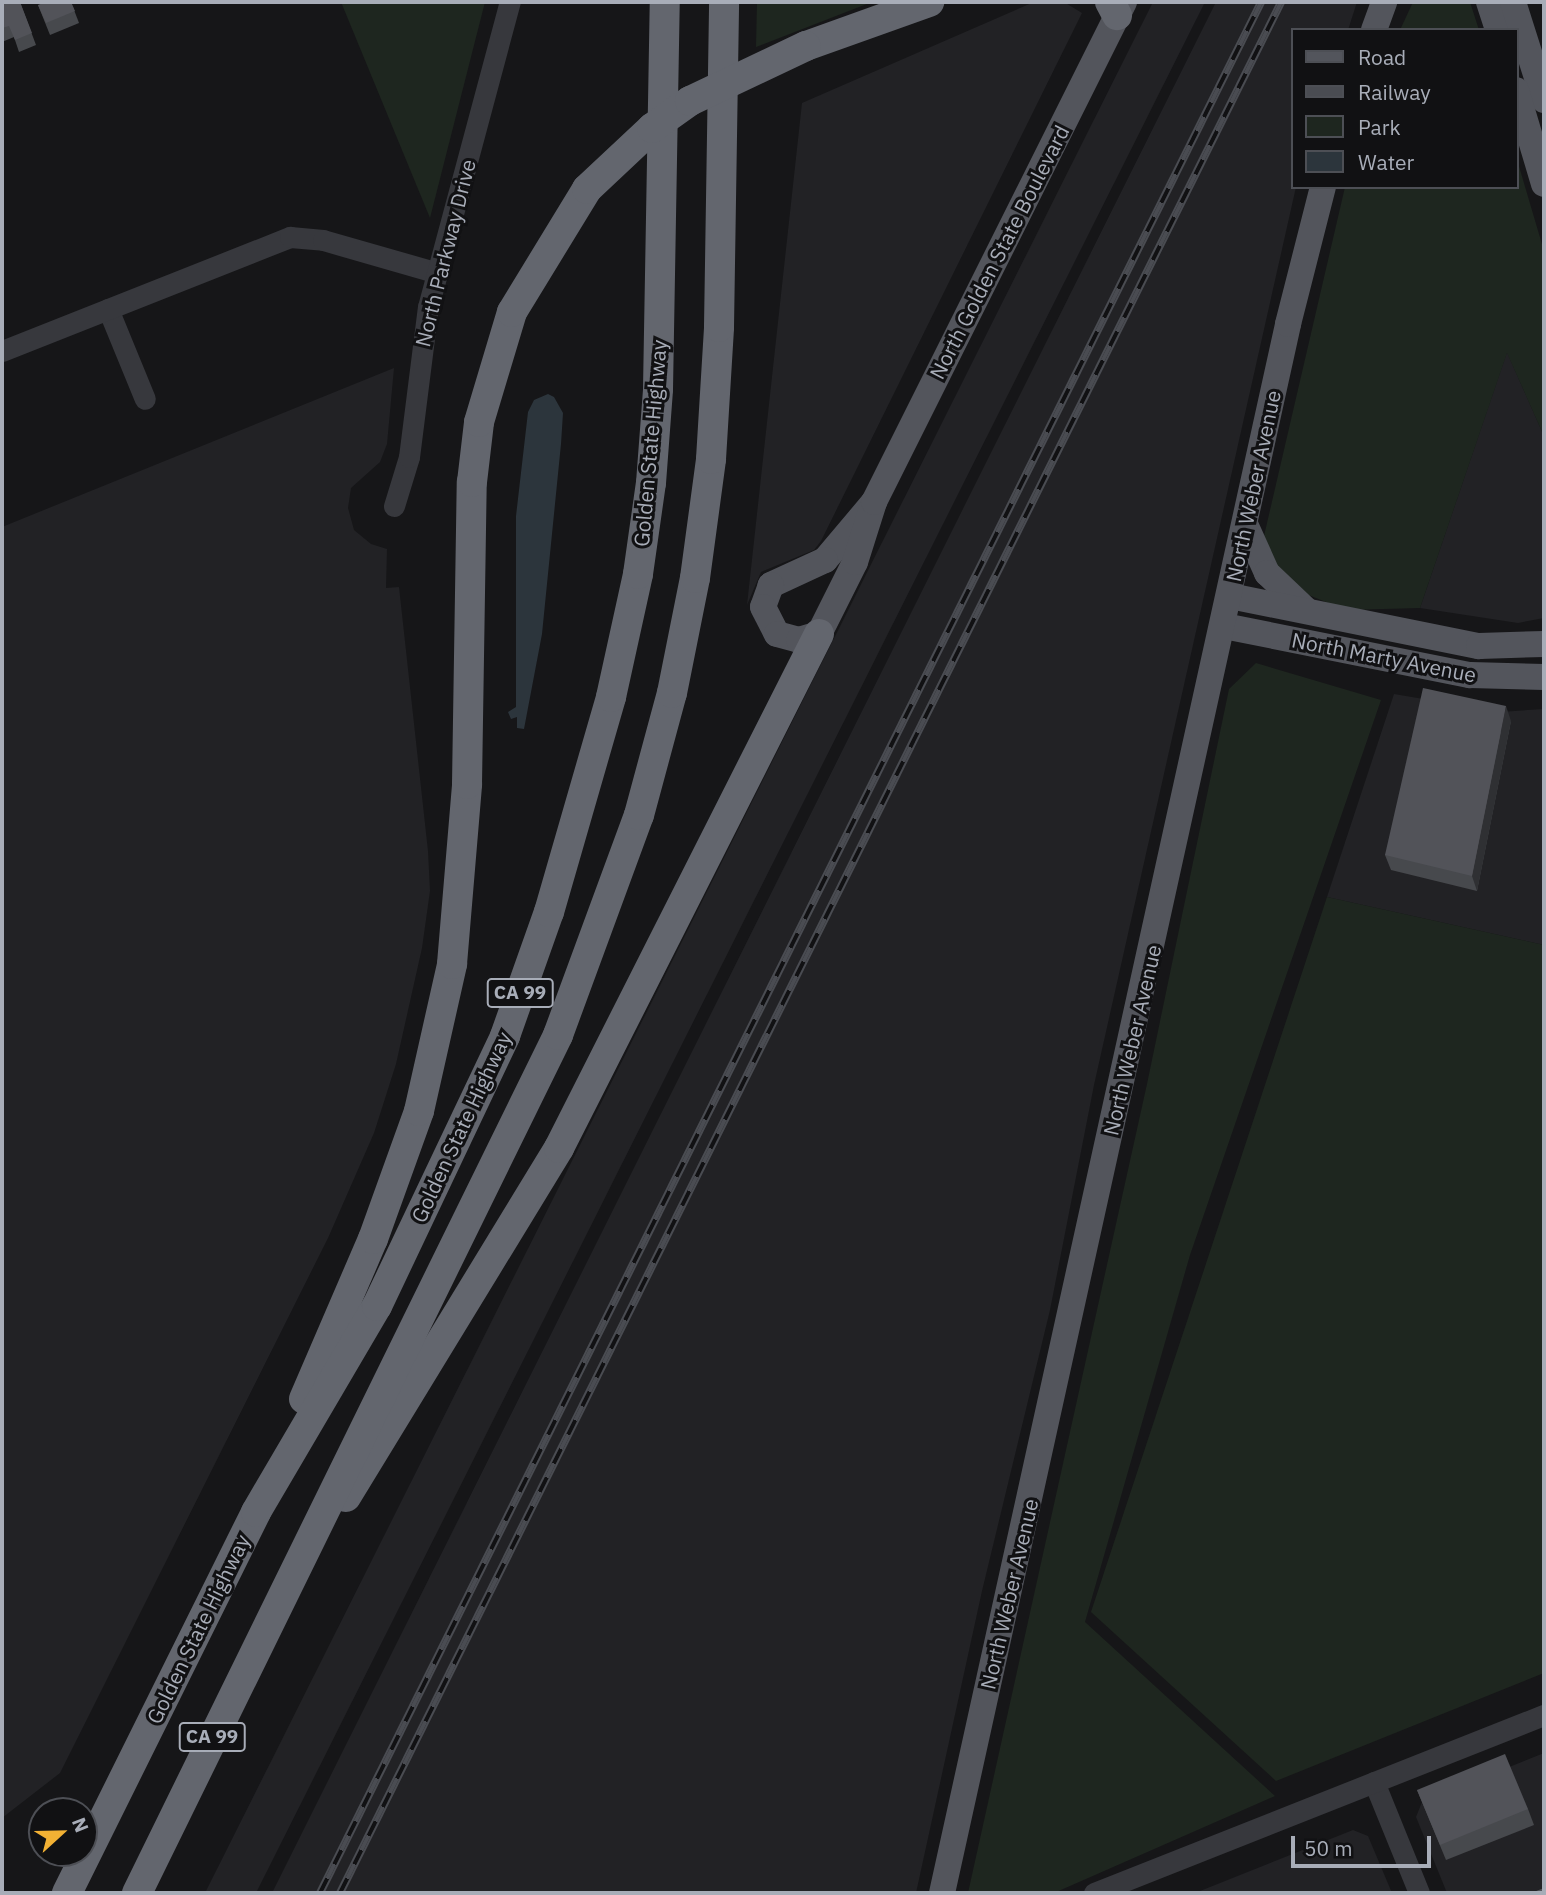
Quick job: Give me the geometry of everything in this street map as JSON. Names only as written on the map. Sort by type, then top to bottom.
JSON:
[{"type":"highway","name":"Golden State Highway","points":[[67,1893],[256,1512],[377,1306],[505,1036],[548,912],[611,697],[638,573],[653,456],[664,2]]},
{"type":"highway","name":"Golden State Highway","points":[[137,1893],[288,1580],[558,1035],[639,815],[672,693],[695,578],[711,459],[719,327],[724,2]]},
{"type":"highway","points":[[256,1512],[373,1239],[419,1111],[452,964],[467,784],[472,482],[479,422],[512,312],[587,189],[636,142],[690,101],[806,46],[929,2]]},
{"type":"highway","points":[[288,1580],[362,1475],[559,1148],[819,634]]},
{"type":"main road","points":[[1375,28],[1384,2]]},
{"type":"main road","points":[[1489,2],[1497,28]]},
{"type":"main road","points":[[1513,2],[1544,100]]},
{"type":"main road","name":"North Golden State Boulevard","points":[[874,502],[825,560],[777,579],[766,591],[764,615],[777,634],[799,640],[819,634],[855,562],[874,502],[1117,6]]},
{"type":"main road","points":[[1518,97],[1544,184]]},
{"type":"main road","name":"North Weber Avenue","points":[[942,1893],[1245,522],[1323,189]]},
{"type":"main road","points":[[1245,522],[1267,573],[1292,601],[1313,615]]},
{"type":"main road","name":"North Marty Avenue","points":[[1230,596],[1313,615],[1479,646],[1544,644]]},
{"type":"main road","name":"North Marty Avenue","points":[[1224,626],[1470,675],[1544,677]]},
{"type":"street","name":"North Parkway Drive","points":[[394,506],[410,457],[419,355],[510,2]]},
{"type":"street","points":[[2,351],[290,237],[323,240],[438,273]]},
{"type":"street","points":[[108,309],[145,398]]},
{"type":"street","points":[[1094,1893],[1544,1715]]},
{"type":"street","points":[[1374,1782],[1419,1893]]},
{"type":"shaded area","points":[[1034,2],[1064,2],[1082,13],[821,541],[814,550],[761,572],[747,605],[802,103]]},
{"type":"shaded area","points":[[1153,2],[1205,2],[256,1893],[205,1893]]},
{"type":"shaded area","points":[[1216,2],[1357,2],[1349,28],[1290,28],[1290,189],[1296,189],[1094,1085],[1050,1310],[982,1591],[916,1893],[272,1893]]},
{"type":"shaded area","points":[[1507,352],[1544,436],[1544,618],[1518,623],[1420,608]]},
{"type":"shaded area","points":[[394,368],[387,444],[380,462],[351,488],[348,508],[354,530],[371,544],[387,549],[386,588],[399,587],[430,891],[422,948],[396,1064],[374,1133],[328,1238],[60,1773],[2,1818],[2,527]]},
{"type":"shaded area","points":[[1394,694],[1500,712],[1544,709],[1544,945],[1327,897]]},
{"type":"shaded area","points":[[1544,1753],[1544,1893],[1447,1893],[1416,1817],[1422,1802]]},
{"type":"shaded area","points":[[1353,1830],[1368,1836],[1392,1893],[1195,1893]]},
{"type":"green space","points":[[341,2],[485,2],[430,218]]},
{"type":"green space","points":[[757,2],[872,2],[756,47]]},
{"type":"green space","points":[[1413,2],[1470,2],[1478,28],[1401,28]]},
{"type":"green space","points":[[1518,163],[1544,251],[1544,436],[1507,353],[1420,608],[1346,610],[1301,592],[1279,570],[1264,536],[1345,189],[1518,189]]},
{"type":"green space","points":[[1256,663],[1381,700],[1190,1255],[1085,1622],[1275,1796],[1054,1893],[968,1893],[1147,1084],[1229,689]]},
{"type":"green space","points":[[1327,897],[1544,945],[1544,1673],[1276,1781],[1091,1612]]},
{"type":"water","points":[[548,394],[554,397],[563,413],[561,444],[542,634],[524,729],[517,728],[517,717],[511,719],[508,712],[516,707],[516,516],[528,412],[534,400]]},
{"type":"building","points":[[2,2],[20,2],[32,33],[15,40],[9,26],[2,28]]},
{"type":"building","points":[[45,2],[71,2],[75,11],[46,23],[38,5]]},
{"type":"building","points":[[1423,688],[1506,706],[1472,876],[1385,855]]},
{"type":"building","points":[[1505,1754],[1528,1809],[1440,1845],[1417,1790]]},
{"type":"building","points":[[1544,1888],[1544,1893],[1531,1893]]},
{"type":"railway","points":[[320,1893],[1261,2]]},
{"type":"railway","points":[[340,1893],[1281,2]]}]
